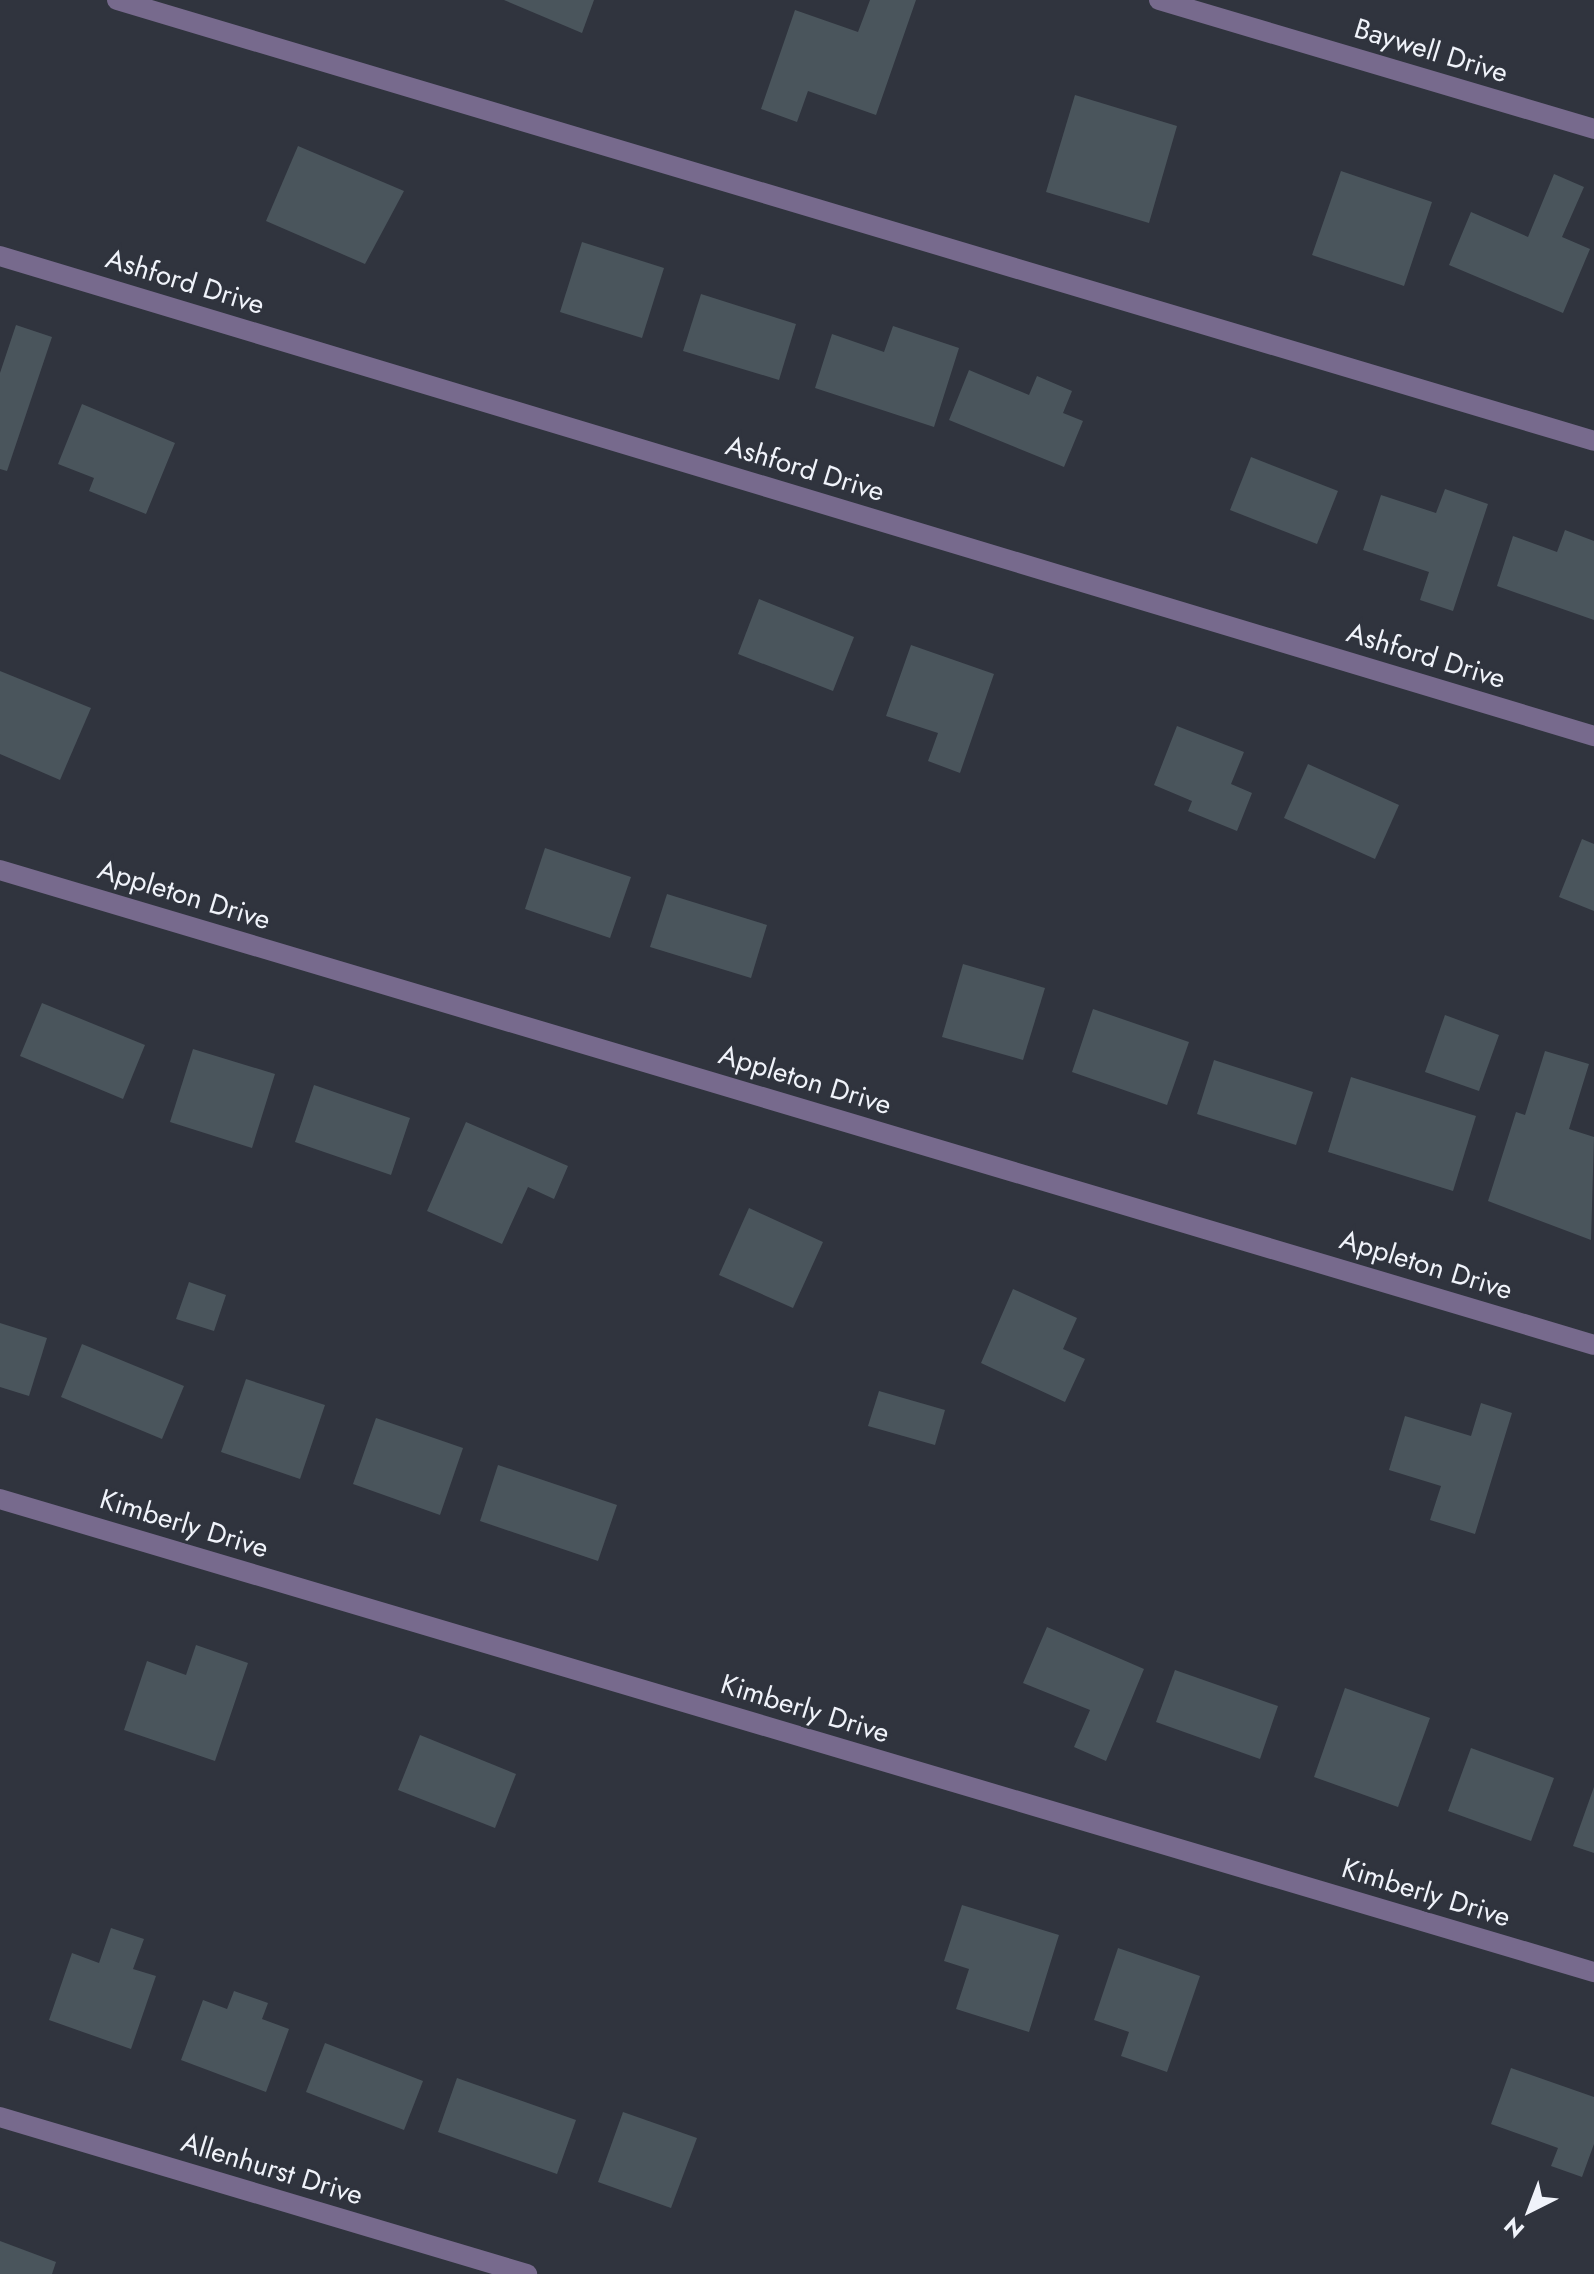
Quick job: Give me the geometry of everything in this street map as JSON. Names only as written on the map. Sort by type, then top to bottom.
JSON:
[{"type":"street","points":[[117,0],[1594,441]]},
{"type":"street","name":"Baywell Drive","points":[[1159,0],[1594,129]]},
{"type":"street","name":"Ashford Drive","points":[[0,256],[1594,736]]},
{"type":"street","name":"Appleton Drive","points":[[0,870],[1594,1345]]},
{"type":"street","name":"Kimberly Drive","points":[[0,1499],[1594,1972]]},
{"type":"street","name":"Allenhurst Drive","points":[[0,2117],[527,2274]]},
{"type":"building","points":[[504,0],[594,0],[582,33]]},
{"type":"building","points":[[870,0],[916,0],[876,115],[808,91],[797,122],[761,109],[795,10],[858,32]]},
{"type":"building","points":[[1075,95],[1177,126],[1149,223],[1046,192]]},
{"type":"building","points":[[298,146],[404,191],[365,264],[266,221]]},
{"type":"building","points":[[1341,171],[1432,202],[1404,286],[1312,255]]},
{"type":"building","points":[[1554,174],[1584,187],[1562,237],[1590,249],[1563,313],[1449,265],[1471,212],[1528,237]]},
{"type":"building","points":[[582,242],[664,268],[642,338],[560,312]]},
{"type":"building","points":[[701,294],[796,324],[779,380],[683,351]]},
{"type":"building","points":[[16,325],[52,337],[7,471],[0,469],[0,373]]},
{"type":"building","points":[[893,326],[959,348],[934,427],[815,388],[832,334],[884,352]]},
{"type":"building","points":[[969,370],[1029,395],[1037,376],[1072,391],[1063,413],[1083,421],[1064,467],[949,420]]},
{"type":"building","points":[[82,404],[175,443],[146,514],[89,491],[94,478],[58,464]]},
{"type":"building","points":[[1251,457],[1338,491],[1317,544],[1230,510]]},
{"type":"building","points":[[1445,489],[1488,504],[1453,611],[1420,600],[1429,572],[1363,550],[1381,495],[1436,513]]},
{"type":"building","points":[[1565,530],[1594,541],[1594,620],[1497,586],[1513,536],[1557,552]]},
{"type":"building","points":[[759,599],[854,637],[833,691],[738,654]]},
{"type":"building","points":[[911,645],[994,674],[960,773],[928,761],[938,733],[886,716]]},
{"type":"building","points":[[0,671],[91,708],[60,780],[0,754]]},
{"type":"building","points":[[1177,726],[1244,752],[1231,784],[1252,793],[1237,831],[1188,811],[1192,801],[1154,785]]},
{"type":"building","points":[[1308,764],[1399,805],[1375,859],[1284,818]]},
{"type":"building","points":[[1582,839],[1594,844],[1594,911],[1559,897]]},
{"type":"building","points":[[545,848],[631,877],[610,938],[525,909]]},
{"type":"building","points":[[667,894],[767,925],[751,978],[650,947]]},
{"type":"building","points":[[963,964],[1045,988],[1023,1060],[942,1037]]},
{"type":"building","points":[[42,1003],[145,1045],[123,1099],[20,1056]]},
{"type":"building","points":[[1093,1009],[1189,1042],[1167,1105],[1072,1072]]},
{"type":"building","points":[[1445,1015],[1499,1035],[1479,1091],[1425,1072]]},
{"type":"building","points":[[193,1049],[275,1074],[252,1148],[170,1122]]},
{"type":"building","points":[[1545,1051],[1589,1064],[1569,1129],[1594,1137],[1591,1240],[1488,1201],[1516,1112],[1525,1115]]},
{"type":"building","points":[[1214,1060],[1313,1092],[1296,1145],[1197,1114]]},
{"type":"building","points":[[1351,1077],[1476,1116],[1453,1191],[1328,1152]]},
{"type":"building","points":[[314,1085],[410,1118],[391,1175],[295,1142]]},
{"type":"building","points":[[466,1122],[568,1166],[554,1199],[528,1187],[502,1244],[427,1211]]},
{"type":"building","points":[[749,1208],[823,1242],[793,1308],[719,1275]]},
{"type":"building","points":[[189,1282],[226,1295],[214,1331],[176,1319]]},
{"type":"building","points":[[1013,1289],[1077,1318],[1063,1349],[1085,1359],[1065,1402],[981,1363]]},
{"type":"building","points":[[0,1323],[47,1338],[29,1396],[0,1387]]},
{"type":"building","points":[[82,1344],[184,1386],[162,1439],[61,1397]]},
{"type":"building","points":[[246,1379],[325,1405],[300,1479],[221,1452]]},
{"type":"building","points":[[879,1391],[945,1410],[935,1445],[868,1426]]},
{"type":"building","points":[[1481,1403],[1512,1413],[1475,1534],[1430,1520],[1441,1486],[1389,1470],[1405,1416],[1471,1436]]},
{"type":"building","points":[[376,1418],[463,1448],[440,1515],[353,1484]]},
{"type":"building","points":[[498,1465],[617,1505],[598,1561],[480,1521]]},
{"type":"building","points":[[1047,1627],[1144,1669],[1106,1761],[1074,1747],[1090,1710],[1023,1683]]},
{"type":"building","points":[[196,1645],[248,1663],[215,1761],[124,1730],[147,1661],[186,1675]]},
{"type":"building","points":[[1175,1670],[1278,1706],[1260,1759],[1156,1722]]},
{"type":"building","points":[[1345,1688],[1430,1718],[1398,1807],[1314,1777]]},
{"type":"building","points":[[420,1735],[516,1774],[495,1828],[398,1790]]},
{"type":"building","points":[[1471,1748],[1554,1778],[1531,1841],[1448,1811]]},
{"type":"building","points":[[1594,1787],[1594,1853],[1573,1846]]},
{"type":"building","points":[[962,1905],[1059,1935],[1029,2032],[956,2009],[969,1969],[944,1961]]},
{"type":"building","points":[[111,1928],[144,1939],[133,1969],[156,1976],[131,2049],[49,2020],[72,1953],[99,1963]]},
{"type":"building","points":[[1118,1948],[1200,1976],[1167,2072],[1121,2056],[1129,2032],[1094,2020]]},
{"type":"building","points":[[234,1991],[268,2003],[262,2019],[289,2029],[266,2092],[181,2060],[203,2000],[227,2009]]},
{"type":"building","points":[[325,2043],[423,2081],[404,2130],[306,2092]]},
{"type":"building","points":[[1511,2068],[1594,2097],[1594,2144],[1582,2177],[1551,2166],[1558,2148],[1491,2124]]},
{"type":"building","points":[[457,2078],[576,2120],[557,2174],[438,2132]]},
{"type":"building","points":[[623,2112],[697,2138],[671,2208],[598,2182]]},
{"type":"building","points":[[0,2241],[56,2262],[52,2274],[0,2274]]}]
